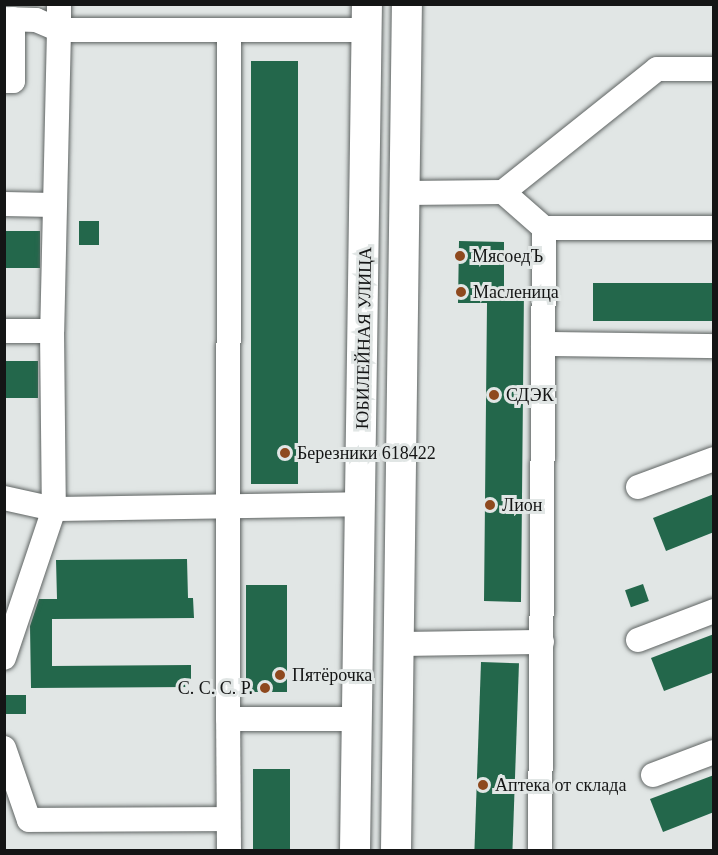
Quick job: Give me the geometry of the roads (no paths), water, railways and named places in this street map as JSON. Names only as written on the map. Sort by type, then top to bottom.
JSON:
[{"type":"main road","points":[[396,850],[407,4]]},
{"type":"main road","name":"ЮБИЛЕЙНАЯ УЛИЦА","points":[[355,850],[362,504],[367,17]]},
{"type":"lane","points":[[4,658],[54,509],[52,331],[59,4]]},
{"type":"lane","points":[[4,81],[13,81],[9,19],[36,20],[59,30],[229,30],[367,17]]},
{"type":"lane","points":[[229,30],[227,506],[229,850]]},
{"type":"lane","points":[[405,193],[503,192],[657,69],[714,69]]},
{"type":"lane","points":[[503,192],[544,228],[714,228]]},
{"type":"lane","points":[[4,204],[54,205]]},
{"type":"lane","points":[[540,850],[544,228]]},
{"type":"lane","points":[[4,331],[52,331]]},
{"type":"lane","points":[[543,344],[714,346]]},
{"type":"lane","points":[[638,487],[714,459]]},
{"type":"lane","points":[[4,498],[54,509],[362,504]]},
{"type":"lane","points":[[638,640],[714,611]]},
{"type":"lane","points":[[397,644],[542,642]]},
{"type":"lane","points":[[228,719],[358,719]]},
{"type":"lane","points":[[4,748],[29,820],[228,819]]},
{"type":"lane","points":[[653,775],[714,752]]},
{"type":"place","name":"МясоедЪ","points":[[460,256]]},
{"type":"place","name":"Масленица","points":[[461,292]]},
{"type":"place","name":"СДЭК","points":[[494,395]]},
{"type":"place","name":"Березники 618422","points":[[285,453]]},
{"type":"place","name":"Лион","points":[[490,505]]},
{"type":"place","name":"Пятёрочка","points":[[280,675]]},
{"type":"place","name":"С. С. С. Р.","points":[[265,688]]},
{"type":"place","name":"Аптека от склада","points":[[483,785]]}]
